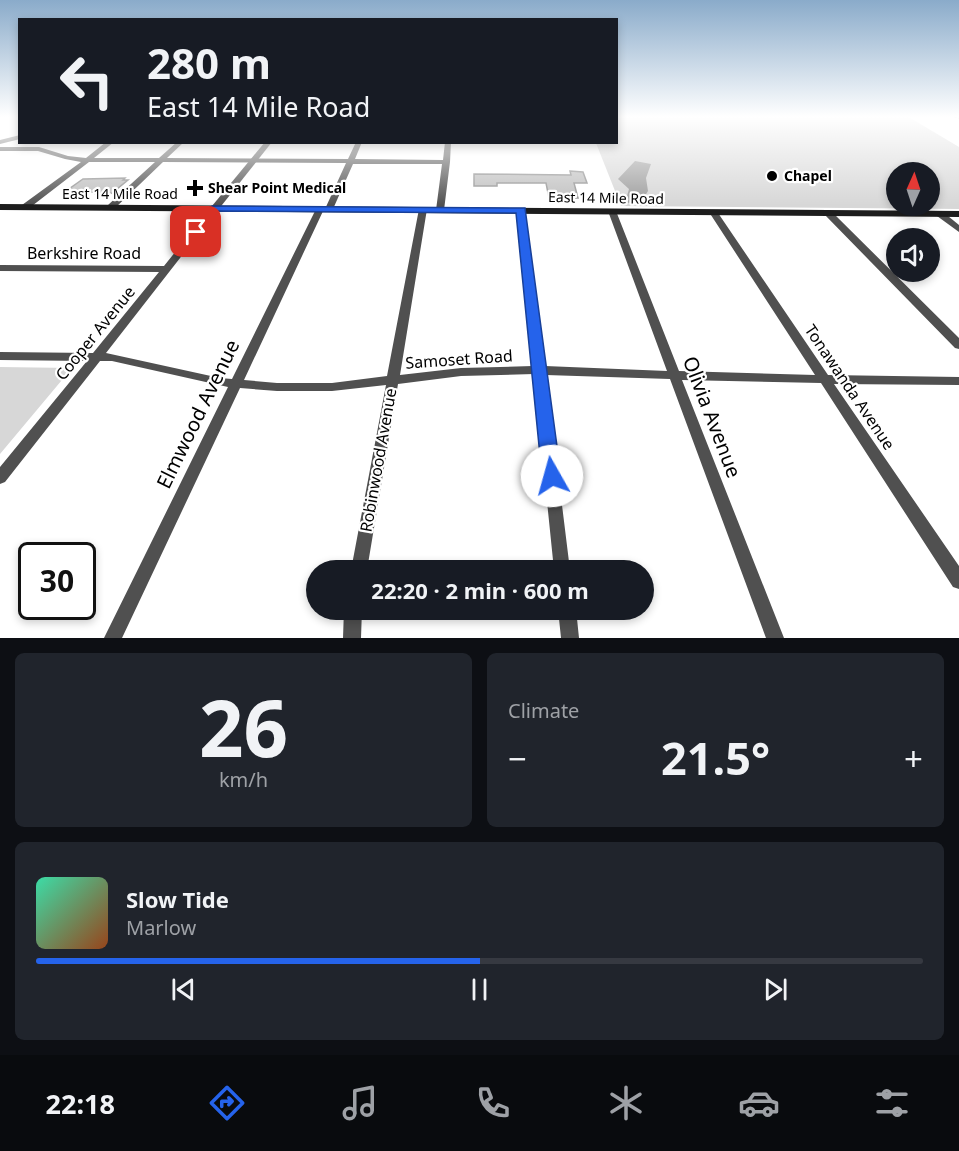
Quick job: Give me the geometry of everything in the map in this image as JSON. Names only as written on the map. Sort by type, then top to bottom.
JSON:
[{"type":"main road","name":"East 14 Mile Road","points":[[0,207],[886,214]]},
{"type":"main road","name":"East 14 Mile Road","points":[[940,214],[959,214]]},
{"type":"street","points":[[25,207],[107,146]]},
{"type":"street","points":[[111,207],[177,146]]},
{"type":"street","points":[[216,208],[266,146]]},
{"type":"street","name":"Elmwood Avenue","points":[[112,638],[234,384],[358,146]]},
{"type":"street","points":[[440,210],[448,146]]},
{"type":"street","points":[[0,149],[39,149],[67,158],[90,160],[447,162]]},
{"type":"street","name":"Cooper Avenue","points":[[0,478],[216,208]]},
{"type":"street","name":"Robinwood Avenue","points":[[361,560],[423,209]]},
{"type":"street","points":[[521,210],[561,560]]},
{"type":"street","name":"Olivia Avenue","points":[[612,211],[775,638]]},
{"type":"street","name":"Tonawanda Avenue","points":[[713,212],[959,581]]},
{"type":"street","points":[[828,213],[959,345]]},
{"type":"street","points":[[940,214],[959,229]]},
{"type":"street","name":"Berkshire Road","points":[[0,268],[167,269]]},
{"type":"street","name":"Samoset Road","points":[[0,356],[96,357],[131,360],[234,384],[321,388],[461,372],[539,371],[825,380],[959,381]]},
{"type":"street","points":[[352,638],[353,620]]},
{"type":"street","points":[[568,620],[570,638]]},
{"type":"shaded area","points":[[597,146],[959,147],[959,209],[940,209],[940,162],[886,162],[886,208],[621,206]]},
{"type":"shaded area","points":[[635,161],[651,164],[646,178],[648,191],[641,202],[625,203],[629,189],[618,179]]},
{"type":"shaded area","points":[[0,367],[72,368],[0,454]]},
{"type":"building","points":[[570,171],[583,172],[587,183],[574,183],[578,198],[549,198],[546,183],[497,183],[497,186],[474,186],[474,174],[571,175]]},
{"type":"building","points":[[125,178],[123,180],[128,180],[112,193],[103,196],[96,196],[95,192],[66,191],[83,179]]},
{"type":"place","name":"Chapel","points":[[772,176]]},
{"type":"place","name":"Shear Point Medical","points":[[195,188]]},
{"type":"route","points":[[196,232],[216,208],[521,210],[552,476]]}]
